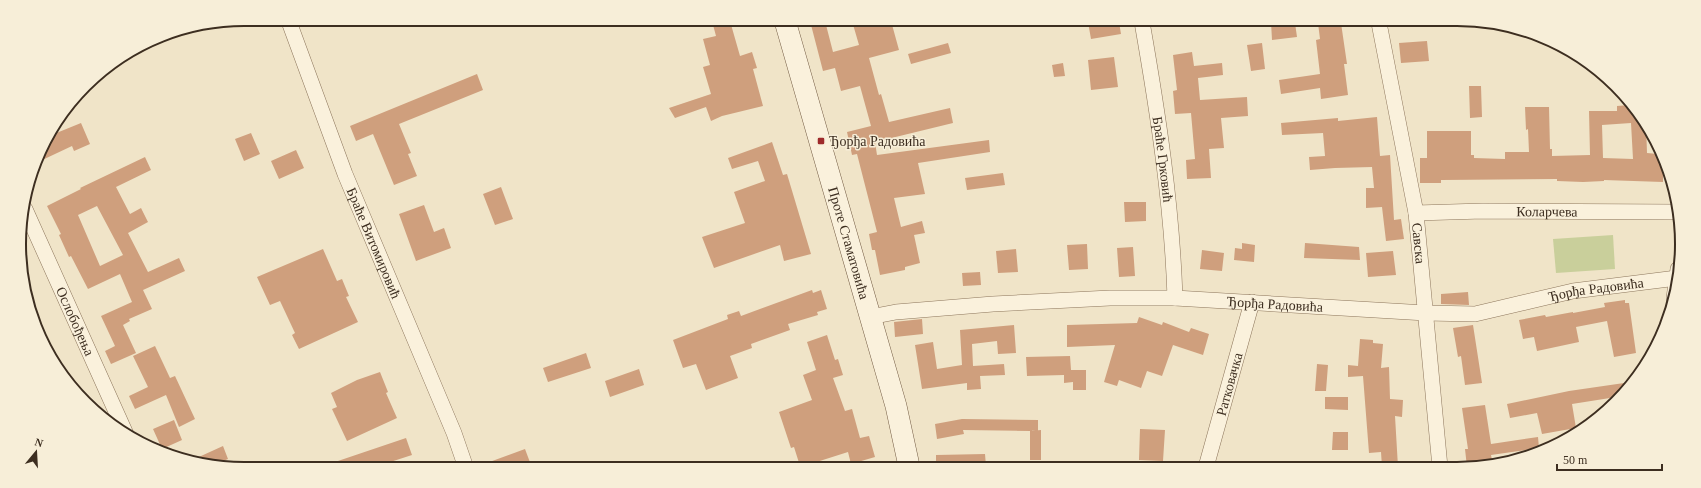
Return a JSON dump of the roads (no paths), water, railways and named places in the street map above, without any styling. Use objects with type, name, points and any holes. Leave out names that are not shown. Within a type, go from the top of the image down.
[{"type":"street","name":"Браће Витомировић","points":[[291,26],[345,174],[454,433],[464,462]]},
{"type":"street","name":"Проте Стаматовића","points":[[786,26],[896,406],[908,462]]},
{"type":"street","name":"Браће Грковић","points":[[1143,26],[1153,87],[1172,229],[1175,298]]},
{"type":"street","name":"Савска","points":[[1380,26],[1416,212],[1440,462]]},
{"type":"street","name":"Коларчева","points":[[1416,212],[1672,212]]},
{"type":"street","name":"Ослобођења","points":[[28,216],[122,424]]},
{"type":"street","name":"Ђорђа Радовића","points":[[870,317],[896,312],[993,304],[1110,298],[1175,298],[1426,313],[1475,314],[1573,291],[1673,274]]},
{"type":"street","name":"Ратковачка","points":[[1207,462],[1252,302]]},
{"type":"place","name":"Ђорђа Радовића","points":[[821,141]]}]
